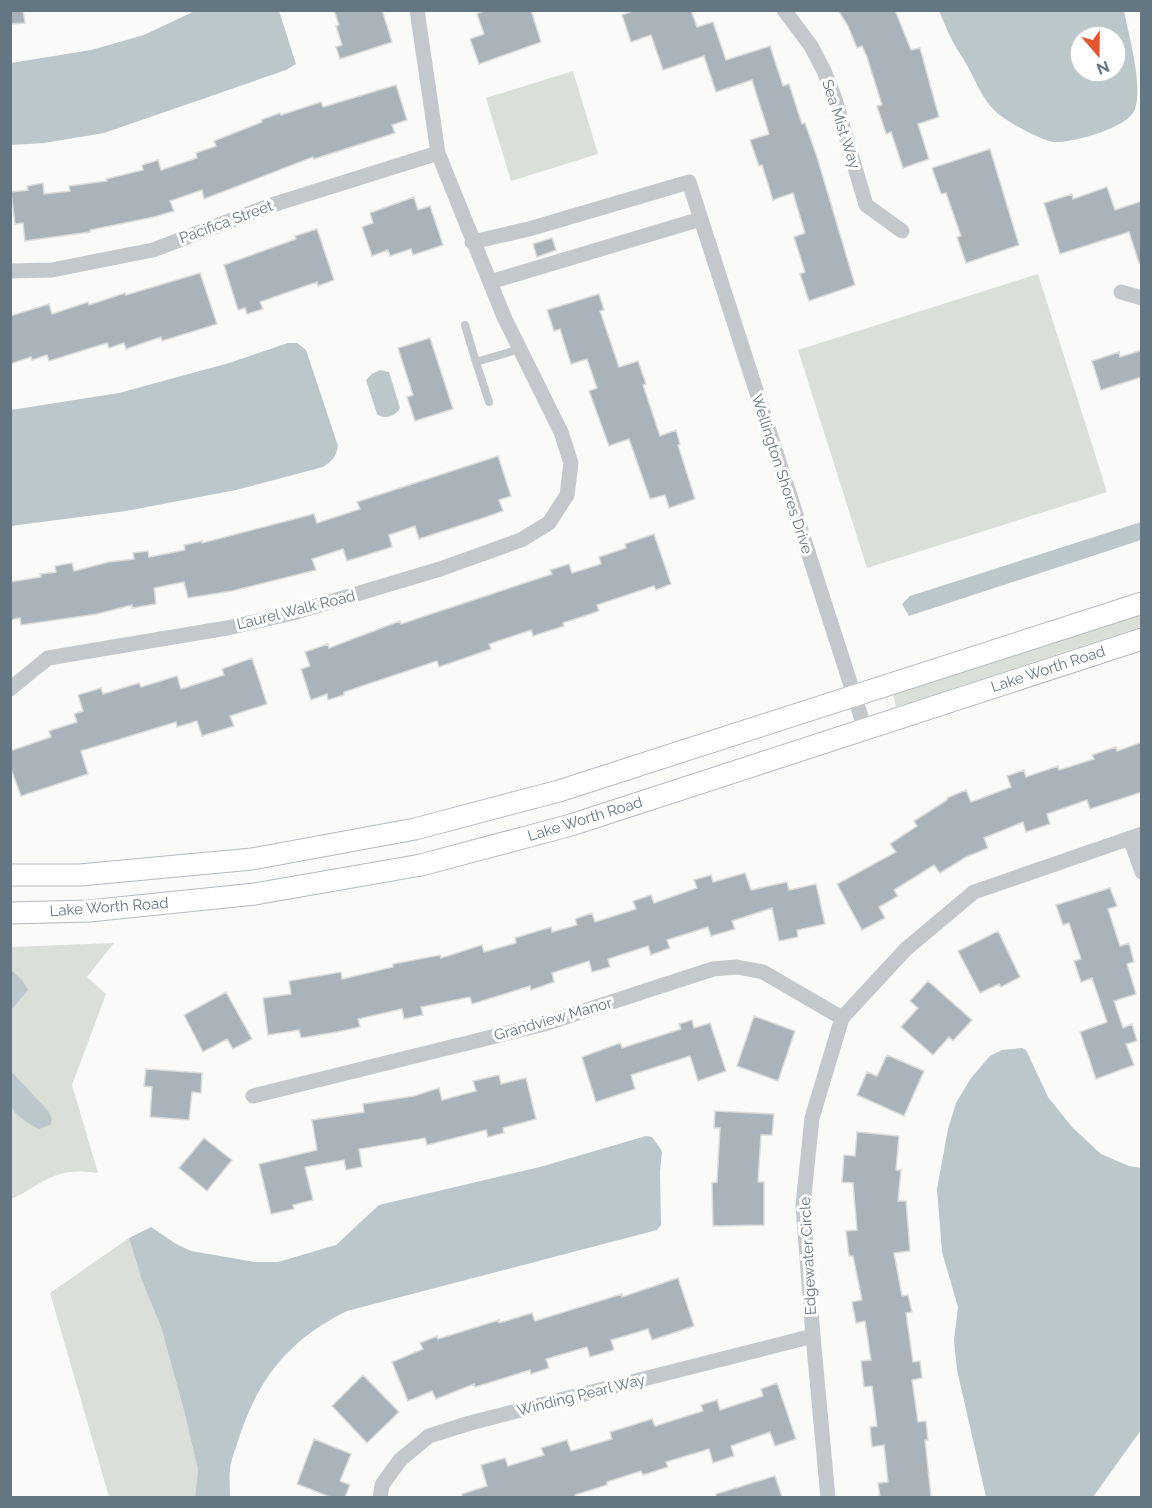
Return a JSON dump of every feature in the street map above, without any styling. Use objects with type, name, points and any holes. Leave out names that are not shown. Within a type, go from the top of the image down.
[{"type":"street","points":[[417,10],[438,153],[472,242],[520,349]]},
{"type":"street","name":"Sea Mist Way","points":[[784,10],[811,46],[824,71],[835,99],[866,205],[902,231]]},
{"type":"street","name":"Pacifica Street","points":[[10,271],[52,270],[153,250],[272,205],[438,153]]},
{"type":"street","name":"Wellington Shores Drive","points":[[472,242],[529,229],[688,182],[865,729]]},
{"type":"street","points":[[490,282],[701,219]]},
{"type":"street","points":[[1121,292],[1142,298]]},
{"type":"street","name":"Laurel Walk Road","points":[[10,689],[48,658],[227,628],[293,613],[440,569],[521,540],[549,523],[567,495],[571,463],[561,432],[520,349]]},
{"type":"street","points":[[10,875],[80,875],[252,859],[415,829],[559,791],[1142,603]]},
{"type":"street","name":"Lake Worth Road","points":[[10,914],[89,911],[255,894],[421,865],[571,825],[1142,639]]},
{"type":"street","points":[[1136,836],[1142,872]]},
{"type":"street","name":"Edgewater Circle","points":[[828,1497],[803,1205],[812,1118],[842,1018],[906,949],[974,892],[1136,836]]},
{"type":"street","name":"Grandview Manor","points":[[253,1096],[544,1024],[713,969],[737,967],[763,972],[842,1018]]},
{"type":"street","name":"Winding Pearl Way","points":[[380,1497],[382,1485],[400,1460],[429,1436],[470,1423],[813,1336]]},
{"type":"lane","points":[[465,325],[489,402]]},
{"type":"lane","points":[[476,362],[520,349]]},
{"type":"shaded area","points":[[197,10],[279,11],[296,64],[286,70],[104,133],[44,143],[11,145],[11,63],[91,50],[144,35]]},
{"type":"shaded area","points":[[939,11],[1124,11],[1127,24],[1068,24],[1068,84],[1128,84],[1128,29],[1136,74],[1135,109],[1131,116],[1122,122],[1099,133],[1062,142],[1048,141],[1005,119],[990,106],[954,44]]},
{"type":"shaded area","points":[[573,71],[598,154],[511,181],[486,98]]},
{"type":"shaded area","points":[[1038,274],[1107,492],[867,568],[798,350]]},
{"type":"shaded area","points":[[288,343],[297,343],[306,350],[338,446],[333,458],[323,467],[236,490],[126,511],[11,526],[11,410],[119,393],[229,363]]},
{"type":"shaded area","points":[[380,370],[389,372],[400,408],[396,413],[386,417],[377,414],[366,380]]},
{"type":"shaded area","points":[[1141,522],[1141,540],[909,616],[902,604],[910,596]]},
{"type":"shaded area","points":[[1141,614],[1141,627],[896,707],[893,694]]},
{"type":"shaded area","points":[[114,943],[87,977],[106,994],[72,1085],[98,1173],[60,1174],[48,1178],[11,1199],[11,947]]},
{"type":"shaded area","points":[[11,970],[22,980],[28,990],[11,1010]]},
{"type":"shaded area","points":[[1022,1048],[1026,1050],[1048,1097],[1072,1127],[1101,1154],[1129,1166],[1141,1168],[1141,1430],[1093,1497],[986,1497],[957,1370],[954,1340],[958,1307],[942,1252],[937,1189],[948,1129],[956,1103],[971,1078],[990,1056],[1002,1050]]},
{"type":"shaded area","points":[[10,1070],[49,1112],[52,1120],[50,1125],[39,1129],[15,1112],[10,1100]]},
{"type":"shaded area","points":[[646,1136],[652,1137],[662,1151],[661,1225],[657,1230],[347,1311],[327,1322],[293,1347],[279,1362],[256,1397],[231,1461],[230,1497],[195,1497],[198,1470],[184,1411],[161,1327],[142,1281],[129,1238],[151,1227],[191,1251],[255,1262],[278,1262],[336,1245],[379,1205],[540,1167]]},
{"type":"shaded area","points":[[129,1238],[142,1281],[161,1327],[184,1411],[198,1470],[195,1497],[109,1497],[50,1293]]},
{"type":"building","points":[[10,10],[23,10],[25,23],[10,24]]},
{"type":"building","points":[[334,10],[382,10],[392,42],[340,59],[336,47],[342,45]]},
{"type":"building","points":[[486,10],[531,10],[541,42],[479,64],[470,39],[484,34],[477,14]]},
{"type":"building","points":[[635,10],[691,10],[697,27],[713,22],[726,60],[770,46],[783,86],[789,84],[802,124],[805,123],[855,285],[809,301],[800,274],[805,272],[794,237],[805,233],[793,193],[773,200],[762,165],[759,166],[750,140],[769,134],[752,80],[716,92],[704,56],[663,70],[651,35],[631,42],[622,15]]},
{"type":"building","points":[[838,10],[895,10],[911,50],[920,48],[939,117],[918,124],[929,159],[903,168],[891,132],[886,134],[877,106],[882,105],[867,57],[862,46],[857,48]]},
{"type":"building","points":[[396,85],[407,120],[392,125],[395,133],[314,159],[313,157],[204,199],[202,190],[170,201],[174,211],[154,217],[90,230],[90,232],[25,241],[23,223],[15,224],[11,192],[28,190],[27,186],[43,183],[44,194],[70,191],[69,186],[107,181],[106,179],[143,170],[142,165],[158,160],[161,170],[197,158],[196,153],[216,146],[214,141],[280,113],[281,115],[321,102],[323,107]]},
{"type":"building","points":[[990,149],[1019,245],[966,263],[957,237],[961,236],[946,193],[941,194],[932,168]]},
{"type":"building","points":[[1107,187],[1115,210],[1142,201],[1142,262],[1139,263],[1129,232],[1060,254],[1044,203],[1072,194],[1073,199]]},
{"type":"building","points":[[414,197],[418,210],[430,206],[443,245],[413,255],[411,249],[390,256],[388,250],[372,256],[362,227],[373,223],[370,213]]},
{"type":"building","points":[[317,229],[334,280],[318,286],[317,282],[260,302],[263,309],[247,314],[245,308],[238,310],[224,265]]},
{"type":"building","points":[[552,238],[556,250],[537,257],[533,244]]},
{"type":"building","points":[[200,273],[217,324],[162,341],[161,337],[126,349],[124,343],[109,348],[107,343],[49,361],[47,355],[32,360],[31,357],[10,364],[10,316],[49,304],[52,314],[88,302],[89,305]]},
{"type":"building","points":[[599,294],[604,310],[600,311],[619,367],[638,361],[646,384],[643,385],[660,436],[676,430],[680,444],[678,445],[695,499],[669,508],[665,495],[650,499],[629,439],[609,446],[589,391],[597,388],[587,359],[571,364],[560,329],[554,331],[547,310]]},
{"type":"building","points":[[430,338],[453,409],[415,421],[407,397],[413,395],[398,348]]},
{"type":"building","points":[[1142,350],[1142,377],[1101,390],[1092,361],[1119,352],[1120,357]]},
{"type":"building","points":[[498,456],[511,496],[499,500],[503,511],[483,518],[419,539],[415,526],[389,535],[392,547],[347,561],[343,549],[312,559],[316,570],[232,591],[188,598],[184,582],[154,588],[156,604],[132,608],[132,605],[97,614],[21,625],[20,618],[10,620],[10,582],[56,572],[55,566],[72,563],[74,571],[109,562],[134,559],[133,553],[148,551],[149,557],[185,550],[184,545],[202,541],[202,543],[314,514],[317,523],[360,509],[357,502]]},
{"type":"building","points":[[654,534],[671,584],[656,590],[654,586],[597,605],[599,611],[563,623],[564,626],[533,636],[531,630],[489,644],[491,649],[439,667],[437,661],[344,692],[344,695],[328,700],[327,694],[311,700],[301,669],[310,666],[305,652],[328,644],[329,648],[400,621],[401,624],[552,574],[550,570],[569,564],[572,573],[601,564],[599,557],[626,548],[625,544]]},
{"type":"building","points":[[252,658],[267,704],[230,716],[234,726],[202,736],[197,721],[177,727],[176,722],[81,751],[88,774],[21,796],[10,766],[10,751],[51,737],[49,731],[77,722],[74,714],[83,711],[78,695],[101,688],[103,694],[139,683],[141,687],[177,676],[181,689],[224,675],[222,669]]},
{"type":"building","points":[[1142,742],[1142,792],[1090,809],[1087,800],[1047,814],[1050,824],[1026,832],[1023,822],[984,838],[988,848],[966,857],[940,873],[934,865],[894,890],[898,896],[879,907],[885,918],[862,930],[837,884],[896,852],[890,844],[917,826],[914,821],[947,798],[966,790],[971,802],[1011,787],[1007,776],[1024,770],[1026,777],[1058,766],[1059,770],[1094,759],[1092,755],[1116,747],[1117,751]]},
{"type":"building","points":[[745,873],[751,890],[787,882],[789,890],[816,884],[825,924],[797,930],[798,937],[779,941],[772,908],[732,921],[735,929],[711,936],[708,927],[667,940],[670,948],[651,955],[648,946],[608,959],[610,967],[592,972],[589,961],[552,973],[554,982],[531,990],[530,986],[472,1004],[470,997],[421,1007],[423,1015],[404,1019],[402,1009],[358,1019],[360,1027],[337,1032],[301,1038],[299,1030],[268,1035],[263,998],[291,994],[289,981],[341,972],[342,979],[393,967],[393,964],[440,955],[441,958],[482,945],[484,952],[516,943],[515,938],[551,927],[552,932],[577,925],[575,919],[592,913],[595,922],[636,909],[633,901],[651,895],[654,903],[697,888],[694,880],[711,875],[713,882]]},
{"type":"building","points":[[1110,888],[1117,906],[1108,909],[1120,946],[1129,943],[1134,962],[1127,964],[1136,994],[1114,1001],[1123,1028],[1132,1024],[1137,1041],[1126,1044],[1134,1065],[1096,1079],[1080,1032],[1107,1022],[1092,978],[1081,982],[1074,961],[1081,959],[1069,923],[1063,925],[1056,905]]},
{"type":"building","points":[[998,931],[1020,977],[1001,987],[999,984],[980,993],[958,951]]},
{"type":"building","points":[[928,981],[972,1020],[953,1041],[949,1037],[933,1055],[901,1027],[918,1008],[910,1001]]},
{"type":"building","points":[[226,992],[252,1039],[233,1049],[227,1039],[203,1052],[184,1015]]},
{"type":"building","points":[[754,1016],[795,1031],[778,1081],[737,1066]]},
{"type":"building","points":[[692,1020],[694,1028],[710,1023],[726,1071],[698,1081],[690,1056],[631,1075],[635,1089],[596,1102],[582,1057],[620,1043],[622,1048],[681,1029],[679,1024]]},
{"type":"building","points":[[887,1055],[924,1071],[904,1116],[857,1095],[867,1072],[877,1076]]},
{"type":"building","points":[[146,1069],[202,1073],[201,1093],[192,1092],[189,1120],[150,1117],[152,1087],[144,1086]]},
{"type":"building","points":[[499,1075],[501,1084],[526,1078],[536,1119],[503,1128],[504,1133],[488,1137],[486,1130],[427,1145],[425,1138],[359,1149],[362,1167],[346,1170],[344,1160],[305,1167],[313,1200],[293,1205],[294,1209],[271,1214],[259,1164],[317,1150],[312,1120],[364,1112],[363,1104],[414,1096],[439,1088],[442,1100],[476,1091],[473,1081]]},
{"type":"building","points":[[715,1111],[774,1114],[772,1135],[761,1135],[758,1182],[764,1182],[764,1225],[713,1226],[712,1183],[717,1182],[720,1128],[714,1128]]},
{"type":"building","points":[[857,1132],[899,1136],[896,1170],[901,1170],[898,1201],[906,1201],[910,1251],[894,1253],[902,1296],[908,1295],[912,1312],[906,1313],[913,1362],[920,1361],[922,1378],[912,1380],[918,1422],[926,1421],[928,1440],[925,1440],[931,1497],[880,1497],[878,1483],[888,1482],[884,1445],[872,1447],[870,1427],[877,1426],[872,1386],[864,1387],[861,1361],[871,1360],[865,1321],[856,1323],[852,1302],[862,1300],[853,1256],[849,1256],[846,1231],[857,1230],[853,1183],[842,1182],[844,1155],[855,1156]]},
{"type":"building","points":[[204,1138],[232,1160],[207,1191],[179,1168]]},
{"type":"building","points":[[678,1278],[694,1326],[652,1340],[648,1329],[611,1340],[614,1350],[590,1357],[587,1347],[546,1359],[549,1368],[531,1374],[530,1370],[475,1387],[474,1384],[436,1399],[432,1391],[408,1401],[392,1362],[423,1349],[420,1343],[437,1336],[438,1339],[499,1320],[499,1323],[532,1313],[535,1321],[622,1294],[622,1297]]},
{"type":"building","points":[[363,1375],[399,1412],[367,1443],[332,1406]]},
{"type":"building","points":[[777,1383],[796,1439],[775,1446],[770,1432],[731,1446],[734,1456],[713,1463],[709,1449],[666,1462],[668,1467],[643,1475],[641,1471],[607,1482],[607,1485],[575,1495],[576,1497],[462,1497],[462,1494],[487,1486],[481,1465],[505,1458],[508,1466],[544,1455],[541,1448],[567,1440],[571,1451],[612,1439],[610,1432],[652,1419],[655,1426],[703,1411],[701,1405],[717,1400],[720,1410],[763,1396],[761,1389]]},
{"type":"building","points":[[314,1439],[351,1454],[340,1481],[350,1485],[345,1497],[330,1497],[297,1484]]},
{"type":"building","points":[[775,1476],[782,1497],[716,1497],[716,1494]]}]
